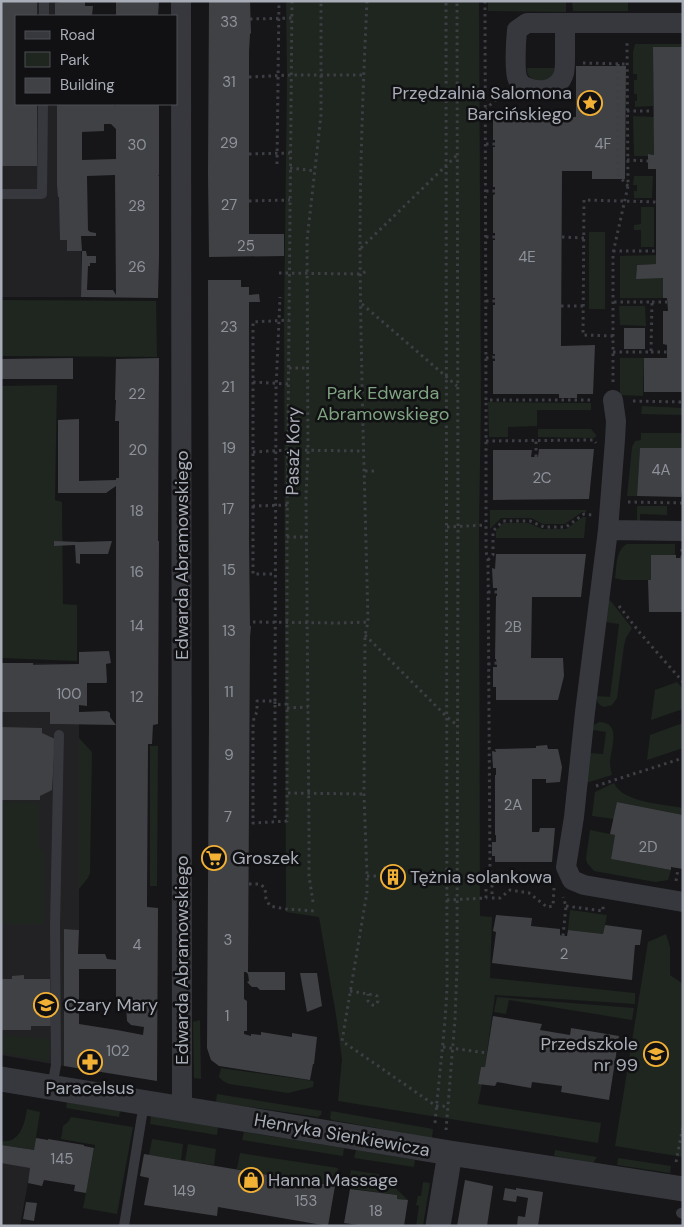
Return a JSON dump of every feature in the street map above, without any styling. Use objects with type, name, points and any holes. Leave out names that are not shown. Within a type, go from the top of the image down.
[{"type":"street","name":"Edwarda Abramowskiego","points":[[181,1],[182,1108]]},
{"type":"street","points":[[566,23],[565,71],[562,80],[545,91],[533,90],[524,86],[519,82],[516,73],[516,37],[517,30],[527,23],[566,23],[627,23],[683,23]]},
{"type":"street","points":[[623,400],[616,422],[608,530],[584,718],[574,817],[566,867],[572,880],[584,885],[683,902]]},
{"type":"street","points":[[608,530],[683,531]]},
{"type":"street","name":"Henryka Sienkiewicza","points":[[1,1079],[450,1153],[683,1189]]},
{"type":"street","points":[[438,1226],[450,1153]]},
{"type":"lane","points":[[44,1],[44,15]]},
{"type":"lane","points":[[1,194],[42,194],[43,105]]},
{"type":"lane","points":[[52,1088],[56,1065],[55,926],[59,735]]},
{"type":"lane","points":[[124,1226],[144,1102]]},
{"type":"path","points":[[277,164],[279,1]]},
{"type":"path","points":[[292,1],[287,537],[288,622],[287,706],[287,821],[253,823],[253,726],[254,717],[257,712],[257,701],[287,706],[308,707]]},
{"type":"path","name":"Pasaż Kory","points":[[313,902],[309,876],[306,538],[308,450],[307,240],[322,115],[321,1]]},
{"type":"path","points":[[367,1],[363,75],[360,248],[368,622],[365,635],[364,794],[367,892],[342,1041],[436,1106],[443,1106],[448,1110]]},
{"type":"path","points":[[435,1123],[446,1020],[447,986],[446,1]]},
{"type":"path","points":[[450,1153],[446,1125],[457,976],[457,1]]},
{"type":"path","points":[[446,900],[486,898],[486,878],[490,871],[488,560],[486,552],[485,1]]},
{"type":"path","points":[[250,19],[292,18]]},
{"type":"path","points":[[627,23],[628,186],[613,251],[613,352],[623,400],[631,408]]},
{"type":"path","points":[[618,64],[618,175],[628,186]]},
{"type":"path","points":[[250,77],[363,75]]},
{"type":"path","points":[[486,112],[489,105],[496,100],[524,86]]},
{"type":"path","points":[[627,111],[654,111]]},
{"type":"path","points":[[486,144],[495,144]]},
{"type":"path","points":[[249,154],[290,153]]},
{"type":"path","points":[[360,248],[457,154]]},
{"type":"path","points":[[627,160],[648,161]]},
{"type":"path","points":[[290,168],[315,171]]},
{"type":"path","points":[[486,191],[495,191]]},
{"type":"path","points":[[249,201],[290,200]]},
{"type":"path","points":[[614,336],[583,335],[584,200],[656,202]]},
{"type":"path","points":[[486,237],[495,237]]},
{"type":"path","points":[[562,237],[584,238]]},
{"type":"path","points":[[613,251],[656,251]]},
{"type":"path","points":[[279,273],[360,274],[366,271]]},
{"type":"path","points":[[275,822],[275,506],[280,297]]},
{"type":"path","points":[[486,301],[495,301]]},
{"type":"path","points":[[614,302],[667,302]]},
{"type":"path","points":[[651,352],[652,302]]},
{"type":"path","points":[[362,303],[457,386]]},
{"type":"path","points":[[561,306],[583,306]]},
{"type":"path","points":[[275,574],[253,574],[253,322],[289,320]]},
{"type":"path","points":[[613,352],[667,352]]},
{"type":"path","points":[[486,358],[495,358]]},
{"type":"path","points":[[289,368],[307,368]]},
{"type":"path","points":[[253,382],[288,384]]},
{"type":"path","points":[[486,400],[552,400]]},
{"type":"path","points":[[486,441],[594,440],[598,446]]},
{"type":"path","points":[[536,441],[536,457]]},
{"type":"path","points":[[253,452],[276,450],[364,451]]},
{"type":"path","points":[[364,471],[377,470]]},
{"type":"path","points":[[622,502],[683,502]]},
{"type":"path","points":[[253,506],[288,505]]},
{"type":"path","points":[[488,560],[493,555],[493,531],[503,521],[530,521],[544,527],[566,527],[586,514]]},
{"type":"path","points":[[447,526],[486,525]]},
{"type":"path","points":[[287,537],[306,538]]},
{"type":"path","points":[[488,592],[497,592]]},
{"type":"path","points":[[618,605],[683,682]]},
{"type":"path","points":[[253,622],[368,622]]},
{"type":"path","points":[[365,635],[447,717],[458,725]]},
{"type":"path","points":[[488,664],[497,663]]},
{"type":"path","points":[[590,788],[683,758]]},
{"type":"path","points":[[489,772],[496,772]]},
{"type":"path","points":[[287,793],[364,794]]},
{"type":"path","points":[[490,838],[496,838]]},
{"type":"path","points":[[385,867],[400,867],[400,886],[384,886],[385,876],[385,867]]},
{"type":"path","points":[[670,883],[675,884],[678,868]]},
{"type":"path","points":[[367,876],[385,876]]},
{"type":"path","points":[[487,876],[492,876],[492,898],[500,898],[510,890],[529,893],[547,907],[553,906],[554,887]]},
{"type":"path","points":[[249,884],[260,884],[265,888],[266,899],[270,906],[314,911]]},
{"type":"path","points":[[562,936],[566,906]]},
{"type":"path","points":[[350,991],[368,994]]},
{"type":"path","points":[[443,1048],[487,1053]]},
{"type":"path","points":[[676,1162],[683,1126]]},
{"type":"shaded area","points":[[1,1],[80,1],[80,15],[15,15],[15,105],[81,105],[81,297],[1,297]]},
{"type":"shaded area","points":[[1,663],[79,664],[79,930],[64,929],[64,1066],[1,1055]]},
{"type":"shaded area","points":[[1,1145],[34,1150],[20,1226],[1,1226]]},
{"type":"green space","name":"Park Edwarda Abramowskiego","points":[[286,1],[479,1],[481,404],[479,525],[480,916],[492,917],[490,978],[635,993],[635,1004],[495,995],[485,1067],[481,1067],[478,1083],[482,1084],[478,1104],[601,1123],[598,1143],[338,1101],[342,1059],[319,917],[286,912],[284,320]]},
{"type":"green space","points":[[488,1],[566,1],[566,12],[488,11]]},
{"type":"green space","points":[[572,1],[628,1],[628,11],[573,11]]},
{"type":"green space","points":[[635,44],[683,44],[683,47],[653,47],[653,106],[635,107],[637,94],[634,94],[634,80],[637,80],[637,74],[633,74],[633,52]]},
{"type":"green space","points":[[527,68],[556,68],[552,77],[541,82],[529,76]]},
{"type":"green space","points":[[633,116],[654,117],[654,155],[634,156]]},
{"type":"green space","points":[[634,176],[653,176],[652,198],[634,198],[634,191],[637,191],[637,185],[633,185]]},
{"type":"green space","points":[[641,207],[654,207],[654,247],[641,247],[641,230],[634,230],[634,225],[641,224]]},
{"type":"green space","points":[[589,232],[605,232],[605,309],[589,309]]},
{"type":"green space","points":[[656,255],[656,264],[637,265],[636,278],[663,278],[663,298],[620,298],[620,256]]},
{"type":"green space","points":[[1,300],[156,301],[157,357],[1,356]]},
{"type":"green space","points":[[619,306],[645,306],[646,326],[620,325]]},
{"type":"green space","points":[[620,358],[644,358],[643,396],[620,395]]},
{"type":"green space","points":[[57,385],[55,500],[62,502],[63,604],[77,605],[77,661],[1,658],[1,386]]},
{"type":"green space","points":[[488,402],[591,403],[591,410],[537,410],[537,426],[508,427],[508,437],[489,437]]},
{"type":"green space","points":[[642,406],[683,408],[683,415],[641,414]]},
{"type":"green space","points":[[538,429],[591,429],[597,436],[594,438],[538,437]]},
{"type":"green space","points":[[641,433],[683,433],[683,448],[640,448],[637,496],[627,496],[632,447],[635,441],[641,440]]},
{"type":"green space","points":[[638,506],[667,506],[667,515],[640,514],[640,523],[637,523]]},
{"type":"green space","points":[[490,510],[586,510],[586,512],[582,512],[565,524],[543,524],[531,518],[501,518],[490,529]]},
{"type":"green space","points":[[583,517],[586,517],[584,538],[496,538],[496,531],[503,523],[529,523],[542,529],[566,529]]},
{"type":"green space","points":[[627,544],[675,544],[675,555],[651,555],[651,580],[622,580],[615,578],[618,554]]},
{"type":"green space","points":[[610,600],[632,628],[624,646],[617,698],[612,705],[605,707],[598,703],[597,696],[610,697],[619,624],[605,622],[607,604]]},
{"type":"green space","points":[[677,682],[683,689],[683,709],[651,720],[655,690]]},
{"type":"green space","points":[[599,722],[611,726],[613,731],[614,737],[610,762],[612,775],[586,783],[589,753],[603,754],[606,732],[593,730],[594,725]]},
{"type":"green space","points":[[683,723],[683,748],[647,760],[650,735]]},
{"type":"green space","points":[[79,738],[92,752],[90,873],[79,889]]},
{"type":"green space","points":[[150,746],[158,746],[157,886],[150,886]]},
{"type":"green space","points":[[614,783],[619,790],[635,799],[683,808],[683,815],[617,802],[614,819],[592,816],[595,792]]},
{"type":"green space","points":[[1,802],[39,803],[39,848],[44,853],[44,924],[1,924]]},
{"type":"green space","points":[[590,830],[615,835],[611,859],[671,870],[668,880],[655,882],[594,871],[587,863],[586,858]]},
{"type":"green space","points":[[570,910],[607,915],[603,934],[568,930]]},
{"type":"green space","name":"Przedszkole nr 99","points":[[666,934],[670,947],[670,975],[683,984],[683,1157],[615,1146],[648,942]]},
{"type":"green space","points":[[497,997],[634,1008],[632,1020],[509,1000],[506,1014],[494,1012]]},
{"type":"green space","points":[[200,1020],[201,1079],[194,1078],[193,1022]]},
{"type":"green space","points":[[1,1035],[50,1039],[49,1061],[1,1053]]},
{"type":"green space","points":[[221,1068],[314,1081],[313,1087],[288,1093],[229,1084],[219,1077]]},
{"type":"green space","points":[[217,1094],[322,1111],[318,1117],[216,1102]]},
{"type":"green space","points":[[67,1102],[120,1111],[119,1117],[66,1108]]},
{"type":"green space","points":[[27,1109],[40,1112],[34,1150],[1,1145],[1,1141],[7,1141],[17,1136],[23,1126]]},
{"type":"green space","points":[[331,1111],[433,1129],[432,1138],[332,1120],[330,1118]]},
{"type":"green space","points":[[151,1116],[218,1127],[217,1135],[150,1124]]},
{"type":"green space","points":[[71,1117],[133,1127],[117,1214],[83,1208],[95,1145],[61,1139],[63,1126]]},
{"type":"green space","points":[[244,1132],[344,1148],[343,1156],[242,1140]]},
{"type":"green space","points":[[152,1139],[183,1144],[181,1160],[149,1155]]},
{"type":"green space","points":[[188,1144],[216,1149],[214,1165],[185,1161]]},
{"type":"green space","points":[[356,1150],[415,1160],[414,1167],[354,1158]]},
{"type":"green space","points":[[555,1150],[597,1157],[593,1163],[554,1156]]},
{"type":"green space","points":[[240,1153],[338,1168],[335,1186],[237,1169]]},
{"type":"green space","points":[[618,1158],[671,1166],[670,1173],[617,1165]]},
{"type":"green space","points":[[351,1170],[378,1174],[385,1178],[408,1200],[397,1199],[397,1195],[348,1188]]},
{"type":"green space","points":[[423,1182],[430,1183],[423,1226],[416,1226],[419,1206],[416,1205],[418,1196],[421,1196]]},
{"type":"building","points":[[1,1],[37,1],[37,15],[15,15],[15,105],[37,105],[37,166],[1,166]]},
{"type":"building","points":[[85,1],[85,6],[93,6],[92,15],[55,15],[55,3]]},
{"type":"building","points":[[116,1],[159,1],[158,15],[116,15]]},
{"type":"building","points":[[209,1],[250,1],[249,234],[284,234],[284,256],[209,257]]},
{"type":"building","points":[[653,47],[683,47],[683,392],[644,392],[644,358],[667,358],[667,345],[663,344],[663,311],[668,311],[667,298],[663,298],[663,278],[636,279],[637,265],[656,264],[656,169],[648,169],[648,154],[654,155]]},
{"type":"building","points":[[576,66],[626,66],[625,179],[592,179],[592,171],[562,171],[561,346],[595,345],[593,394],[577,394],[577,398],[559,398],[559,394],[493,394],[493,361],[495,361],[495,354],[493,354],[493,305],[495,305],[495,298],[493,298],[493,240],[495,240],[495,233],[493,233],[493,195],[495,194],[495,187],[493,187],[493,147],[495,147],[495,140],[493,140],[493,117],[553,117],[552,119],[559,119],[559,117],[576,117]]},
{"type":"building","points":[[57,105],[159,105],[158,298],[81,297],[82,251],[67,251],[67,240],[60,240]],"holes":[[[104,124],[111,124],[116,129],[116,159],[82,160],[82,132],[104,131]],[[115,175],[116,295],[113,290],[87,290],[88,266],[90,266],[90,263],[96,263],[96,256],[87,256],[86,251],[82,251],[81,236],[96,236],[96,233],[88,230],[87,176]]]},
{"type":"building","points":[[208,280],[241,280],[241,287],[249,287],[249,295],[259,294],[260,302],[249,302],[251,626],[248,972],[285,972],[285,990],[260,990],[257,987],[252,987],[247,982],[249,981],[248,974],[244,972],[244,999],[247,1001],[247,1031],[244,1031],[244,1034],[251,1036],[251,1034],[261,1035],[261,1032],[292,1037],[292,1033],[317,1037],[310,1080],[219,1066],[211,1060],[207,1048],[209,722]]},
{"type":"building","points":[[624,328],[645,328],[645,349],[624,349]]},
{"type":"building","points":[[73,358],[73,379],[1,379],[1,359]]},
{"type":"building","points":[[159,358],[158,724],[153,725],[152,744],[148,744],[147,900],[147,907],[158,908],[157,1081],[64,1066],[64,929],[79,930],[78,954],[105,954],[107,959],[116,960],[116,486],[106,493],[58,493],[58,420],[79,419],[79,481],[116,480],[116,478],[119,478],[119,421],[115,421],[116,359]],"holes":[[[79,969],[116,969],[116,1003],[126,1004],[127,1021],[131,1025],[144,1027],[143,1035],[79,1024]]]},
{"type":"building","points":[[640,448],[683,448],[683,492],[681,497],[637,496]]},
{"type":"building","points":[[539,449],[594,449],[589,499],[493,500],[493,450],[532,450],[531,457],[538,457]]},
{"type":"building","points":[[54,541],[112,541],[108,554],[80,554],[80,564],[76,563],[75,545],[54,546]]},
{"type":"building","points":[[496,554],[586,554],[581,597],[532,597],[531,658],[563,658],[564,676],[558,700],[496,700],[496,687],[493,687],[493,667],[497,667],[495,659],[497,588],[493,588],[492,568],[495,569]]},
{"type":"building","points":[[651,555],[676,555],[676,558],[683,558],[683,612],[649,612],[648,580],[651,580]]},
{"type":"building","points":[[109,651],[111,663],[106,664],[107,682],[87,683],[87,706],[79,705],[79,712],[107,711],[110,713],[110,717],[116,725],[50,724],[50,712],[1,712],[1,663],[33,663],[33,665],[79,664],[79,652]]},
{"type":"building","points":[[1,727],[42,728],[42,733],[55,739],[52,790],[40,796],[40,800],[1,800]]},
{"type":"building","points":[[547,745],[548,749],[558,749],[562,767],[560,782],[546,783],[546,779],[532,779],[532,832],[539,832],[540,828],[555,828],[552,862],[495,862],[495,856],[492,856],[492,842],[496,842],[496,768],[493,768],[492,751],[496,752],[495,749],[536,748],[536,746]]},
{"type":"building","points":[[617,802],[683,815],[683,869],[671,867],[671,870],[611,859],[615,835],[610,834]]},
{"type":"building","name":"Tężnia solankowa","points":[[390,872],[396,872],[395,882],[389,882]]},
{"type":"building","points":[[496,915],[532,918],[531,926],[560,929],[560,935],[563,936],[567,936],[568,930],[603,934],[605,925],[642,930],[640,945],[635,945],[632,980],[492,963],[496,932],[493,931]]},
{"type":"building","points":[[300,973],[317,973],[322,1006],[307,1012]]},
{"type":"building","points":[[24,975],[24,979],[50,979],[51,1026],[31,1026],[31,1030],[1,1030],[1,979],[12,979],[12,976]]},
{"type":"building","points":[[493,1016],[542,1024],[540,1030],[570,1035],[571,1028],[619,1036],[609,1100],[561,1092],[562,1086],[532,1082],[531,1088],[497,1082],[495,1086],[478,1084],[481,1067],[485,1067]]},
{"type":"building","points":[[36,1138],[94,1148],[86,1193],[74,1191],[75,1185],[44,1180],[42,1186],[28,1183],[30,1168],[1,1163],[1,1145],[34,1150]]},
{"type":"building","points":[[144,1154],[335,1186],[328,1226],[218,1207],[217,1216],[144,1205],[149,1178],[140,1176]]},
{"type":"building","points":[[465,1180],[493,1186],[487,1226],[457,1226]]},
{"type":"building","points":[[505,1188],[543,1192],[538,1226],[517,1226],[518,1216],[525,1217],[528,1198],[517,1196],[516,1202],[503,1200]]},
{"type":"building","points":[[350,1189],[397,1195],[397,1199],[408,1200],[404,1226],[365,1226],[344,1223]]},
{"type":"building","points":[[26,1202],[37,1203],[34,1221],[23,1219]]},
{"type":"place","name":"Przędzalnia Salomona Barcińskiego","points":[[590,103]]},
{"type":"place","name":"Groszek","points":[[214,858]]},
{"type":"place","name":"Tężnia solankowa","points":[[393,877]]},
{"type":"place","name":"Czary Mary","points":[[46,1005]]},
{"type":"place","name":"Przedszkole nr 99","points":[[656,1054]]},
{"type":"place","name":"Paracelsus","points":[[90,1062]]},
{"type":"place","name":"Hanna Massage","points":[[251,1180]]}]
